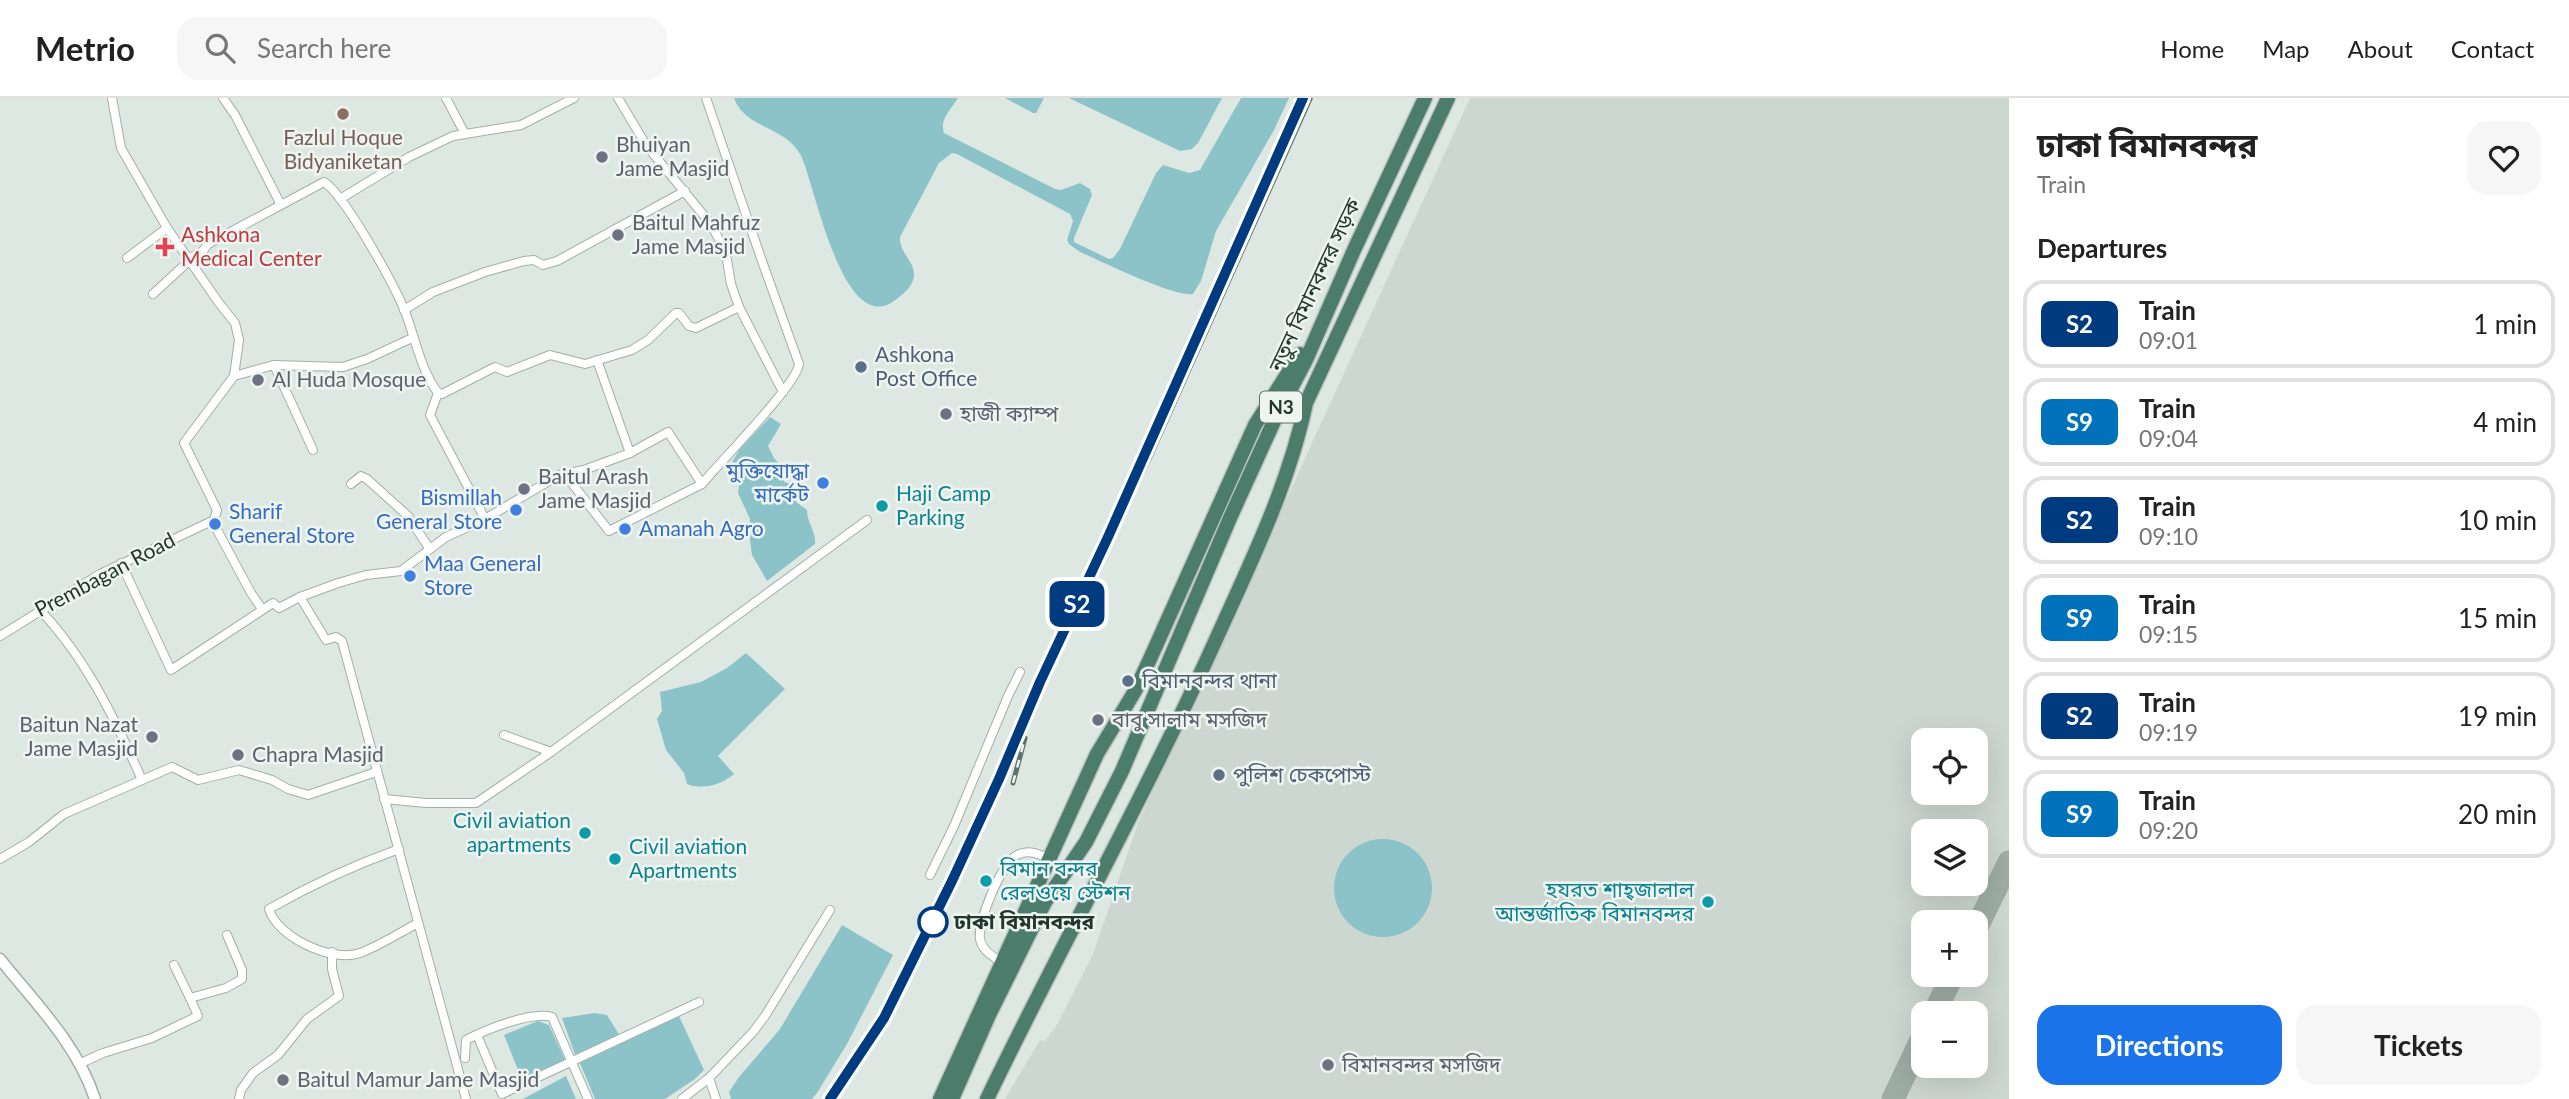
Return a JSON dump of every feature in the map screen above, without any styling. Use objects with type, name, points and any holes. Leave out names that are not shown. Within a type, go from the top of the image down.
[{"type":"highway","name":"নতুন বিমানবন্দর সড়ক","points":[[952,1099],[989,1015],[1045,902],[1086,842],[1107,800],[1275,419],[1306,360],[1425,98]]},
{"type":"highway","name":"নতুন বিমানবন্দর সড়ক","points":[[987,1099],[1194,688],[1270,518],[1299,434],[1306,403],[1448,98]]},
{"type":"highway","name":"নতুন বিমানবন্দর সড়ক","points":[[940,1099],[1097,754],[1135,691],[1163,627],[1186,585],[1255,425],[1304,348]]},
{"type":"street","points":[[112,98],[121,148],[167,228],[235,323],[239,340],[234,376],[184,443],[216,510],[214,520],[262,610]]},
{"type":"street","points":[[223,98],[235,115],[281,205]]},
{"type":"street","points":[[446,98],[465,134]]},
{"type":"street","points":[[340,199],[409,158],[453,136],[521,125],[574,98]]},
{"type":"street","points":[[618,98],[646,145],[710,223],[727,260],[739,307],[783,392]]},
{"type":"street","points":[[564,473],[609,531],[702,484],[799,370],[798,357],[706,98]]},
{"type":"street","points":[[153,294],[208,244],[324,182],[340,199],[385,271],[404,310],[412,338],[438,393],[430,415],[485,519]]},
{"type":"street","points":[[404,310],[433,292],[485,272],[524,261],[534,260],[543,265],[557,261],[685,191]]},
{"type":"street","points":[[127,258],[167,228]]},
{"type":"street","points":[[438,393],[442,394],[495,366],[507,372],[550,355],[581,364],[632,350],[648,341],[676,313],[696,328],[739,307]]},
{"type":"street","points":[[234,376],[275,365],[343,367],[412,338]]},
{"type":"street","points":[[597,360],[630,453]]},
{"type":"street","points":[[275,365],[313,450]]},
{"type":"street","points":[[121,562],[171,670],[272,603],[279,608],[300,597],[366,575],[401,571],[446,537],[485,519],[564,473],[584,470],[630,453],[668,432],[702,484]]},
{"type":"street","points":[[351,484],[361,476],[367,479],[408,516],[429,548]]},
{"type":"street","name":"Prembagan Road","points":[[0,636],[121,562],[214,520]]},
{"type":"street","points":[[384,799],[426,803],[476,803],[551,752],[867,520]]},
{"type":"street","points":[[300,597],[326,640],[336,637],[342,641],[466,1099]]},
{"type":"street","points":[[39,610],[64,635],[81,662],[107,705],[142,780]]},
{"type":"street","points":[[930,874],[954,826],[1007,696],[1020,672]]},
{"type":"street","points":[[504,735],[551,752]]},
{"type":"street","points":[[0,859],[29,842],[64,814],[172,767],[198,779],[239,770],[272,779],[288,789],[308,795],[376,772]]},
{"type":"street","points":[[399,849],[292,895],[270,909],[271,915],[292,938],[302,944],[332,952],[358,954],[418,923]]},
{"type":"street","points":[[1002,963],[984,949],[980,938],[981,923],[1003,868],[1016,855],[1030,852],[1049,858]]},
{"type":"street","points":[[682,1099],[709,1078],[759,1024],[830,910]]},
{"type":"street","points":[[190,998],[226,988],[242,979],[242,971],[228,935]]},
{"type":"street","points":[[239,1099],[241,1090],[253,1073],[278,1055],[307,1019],[339,996],[331,960],[332,952]]},
{"type":"street","points":[[0,959],[69,1043],[81,1063],[95,1099]]},
{"type":"street","points":[[81,1063],[152,1038],[198,1016],[174,965]]},
{"type":"street","points":[[477,1035],[502,1094],[699,1002]]},
{"type":"street","points":[[465,1058],[466,1041],[477,1035],[529,1017],[552,1017],[588,1099]]},
{"type":"street","points":[[709,1078],[716,1099]]},
{"type":"shaded area","points":[[1470,98],[2009,98],[2009,1099],[1005,1099],[1040,1040],[1045,1041],[1057,1025],[1093,954],[1138,823]]},
{"type":"water","points":[[734,98],[958,98],[944,119],[944,133],[1055,189],[1061,190],[1080,183],[1090,189],[1092,195],[1074,242],[1109,259],[1120,249],[1156,173],[1163,165],[1189,173],[1200,170],[1241,98],[1289,98],[1274,130],[1216,231],[1201,281],[1193,294],[1155,285],[1080,252],[1067,240],[1073,221],[1070,214],[952,153],[939,163],[900,237],[902,248],[914,271],[912,284],[894,301],[876,306],[860,297],[845,278],[833,252],[801,156],[786,139],[747,116]]},
{"type":"water","points":[[1005,98],[1044,98],[1036,113],[1033,113]]},
{"type":"water","points":[[1069,98],[1222,98],[1198,143],[1192,149],[1180,151]]},
{"type":"water","points":[[770,417],[781,424],[768,446],[784,469],[784,482],[791,484],[796,502],[807,510],[815,544],[767,581],[752,555],[750,519],[738,493],[739,484],[725,473],[740,449]]},
{"type":"water","points":[[746,653],[785,689],[718,756],[734,774],[712,785],[699,787],[687,784],[684,773],[666,750],[657,719],[662,711],[660,692],[701,682],[727,668]]},
{"type":"water","points":[[1383,839],[1402,843],[1417,854],[1428,869],[1432,888],[1428,907],[1417,922],[1402,933],[1383,937],[1364,933],[1349,922],[1338,907],[1334,888],[1338,869],[1349,854],[1364,843]]},
{"type":"water","points":[[842,925],[893,955],[847,1044],[817,1093],[812,1099],[731,1099],[729,1092],[780,1029]]},
{"type":"water","points":[[595,1013],[607,1015],[620,1036],[576,1057],[562,1018]]},
{"type":"water","points":[[679,1016],[704,1070],[695,1079],[665,1099],[595,1099],[580,1063]]},
{"type":"water","points":[[538,1021],[549,1025],[565,1060],[523,1082],[504,1035]]},
{"type":"water","points":[[566,1076],[576,1099],[523,1099]]},
{"type":"taxiway","points":[[1985,910],[2009,862]]},
{"type":"taxiway","points":[[1940,1001],[1947,987]]},
{"type":"taxiway","points":[[1893,1099],[1911,1061]]},
{"type":"tram line","points":[[1006,779],[1041,691],[1152,456],[1312,98]]},
{"type":"railway","points":[[830,1099],[884,1018],[952,881],[1303,98]]},
{"type":"railway","points":[[1013,783],[1025,738]]},
{"type":"train","name":"S2","points":[[830,1099],[884,1018],[952,881],[1303,98]]},
{"type":"place","name":"Fazlul Hoque Bidyaniketan","points":[[343,114]]},
{"type":"place","name":"Bhuiyan Jame Masjid","points":[[602,157]]},
{"type":"place","name":"Baitul Mahfuz Jame Masjid","points":[[618,235]]},
{"type":"place","name":"Ashkona Medical Center","points":[[165,247]]},
{"type":"place","name":"Ashkona Post Office","points":[[861,367]]},
{"type":"place","name":"Al Huda Mosque","points":[[258,380]]},
{"type":"place","name":"হাজী ক্যাম্প","points":[[946,414]]},
{"type":"place","name":"মুক্তিযোদ্ধা মার্কেট","points":[[823,483]]},
{"type":"place","name":"Baitul Arash Jame Masjid","points":[[524,489]]},
{"type":"place","name":"Haji Camp Parking","points":[[882,506]]},
{"type":"place","name":"Bismillah General Store","points":[[516,510]]},
{"type":"place","name":"Sharif General Store","points":[[215,524]]},
{"type":"place","name":"Amanah Agro","points":[[625,529]]},
{"type":"place","name":"Maa General Store","points":[[410,576]]},
{"type":"place","name":"বিমানবন্দর থানা","points":[[1128,681]]},
{"type":"place","name":"বাবু সালাম মসজিদ","points":[[1098,720]]},
{"type":"place","name":"Baitun Nazat Jame Masjid","points":[[152,737]]},
{"type":"place","name":"Chapra Masjid","points":[[238,755]]},
{"type":"place","name":"পুলিশ চেকপোস্ট","points":[[1219,775]]},
{"type":"place","name":"Civil aviation apartments","points":[[585,833]]},
{"type":"place","name":"Civil aviation Apartments","points":[[615,859]]},
{"type":"place","name":"বিমান বন্দর রেলওয়ে স্টেশন","points":[[986,881]]},
{"type":"place","name":"হযরত শাহ্‌জালাল আন্তর্জাতিক বিমানবন্দর","points":[[1708,902]]},
{"type":"place","name":"ঢাকা বিমানবন্দর","points":[[933,922]]},
{"type":"place","name":"বিমানবন্দর মসজিদ","points":[[1328,1065]]},
{"type":"place","name":"Baitul Mamur Jame Masjid","points":[[283,1080]]}]
